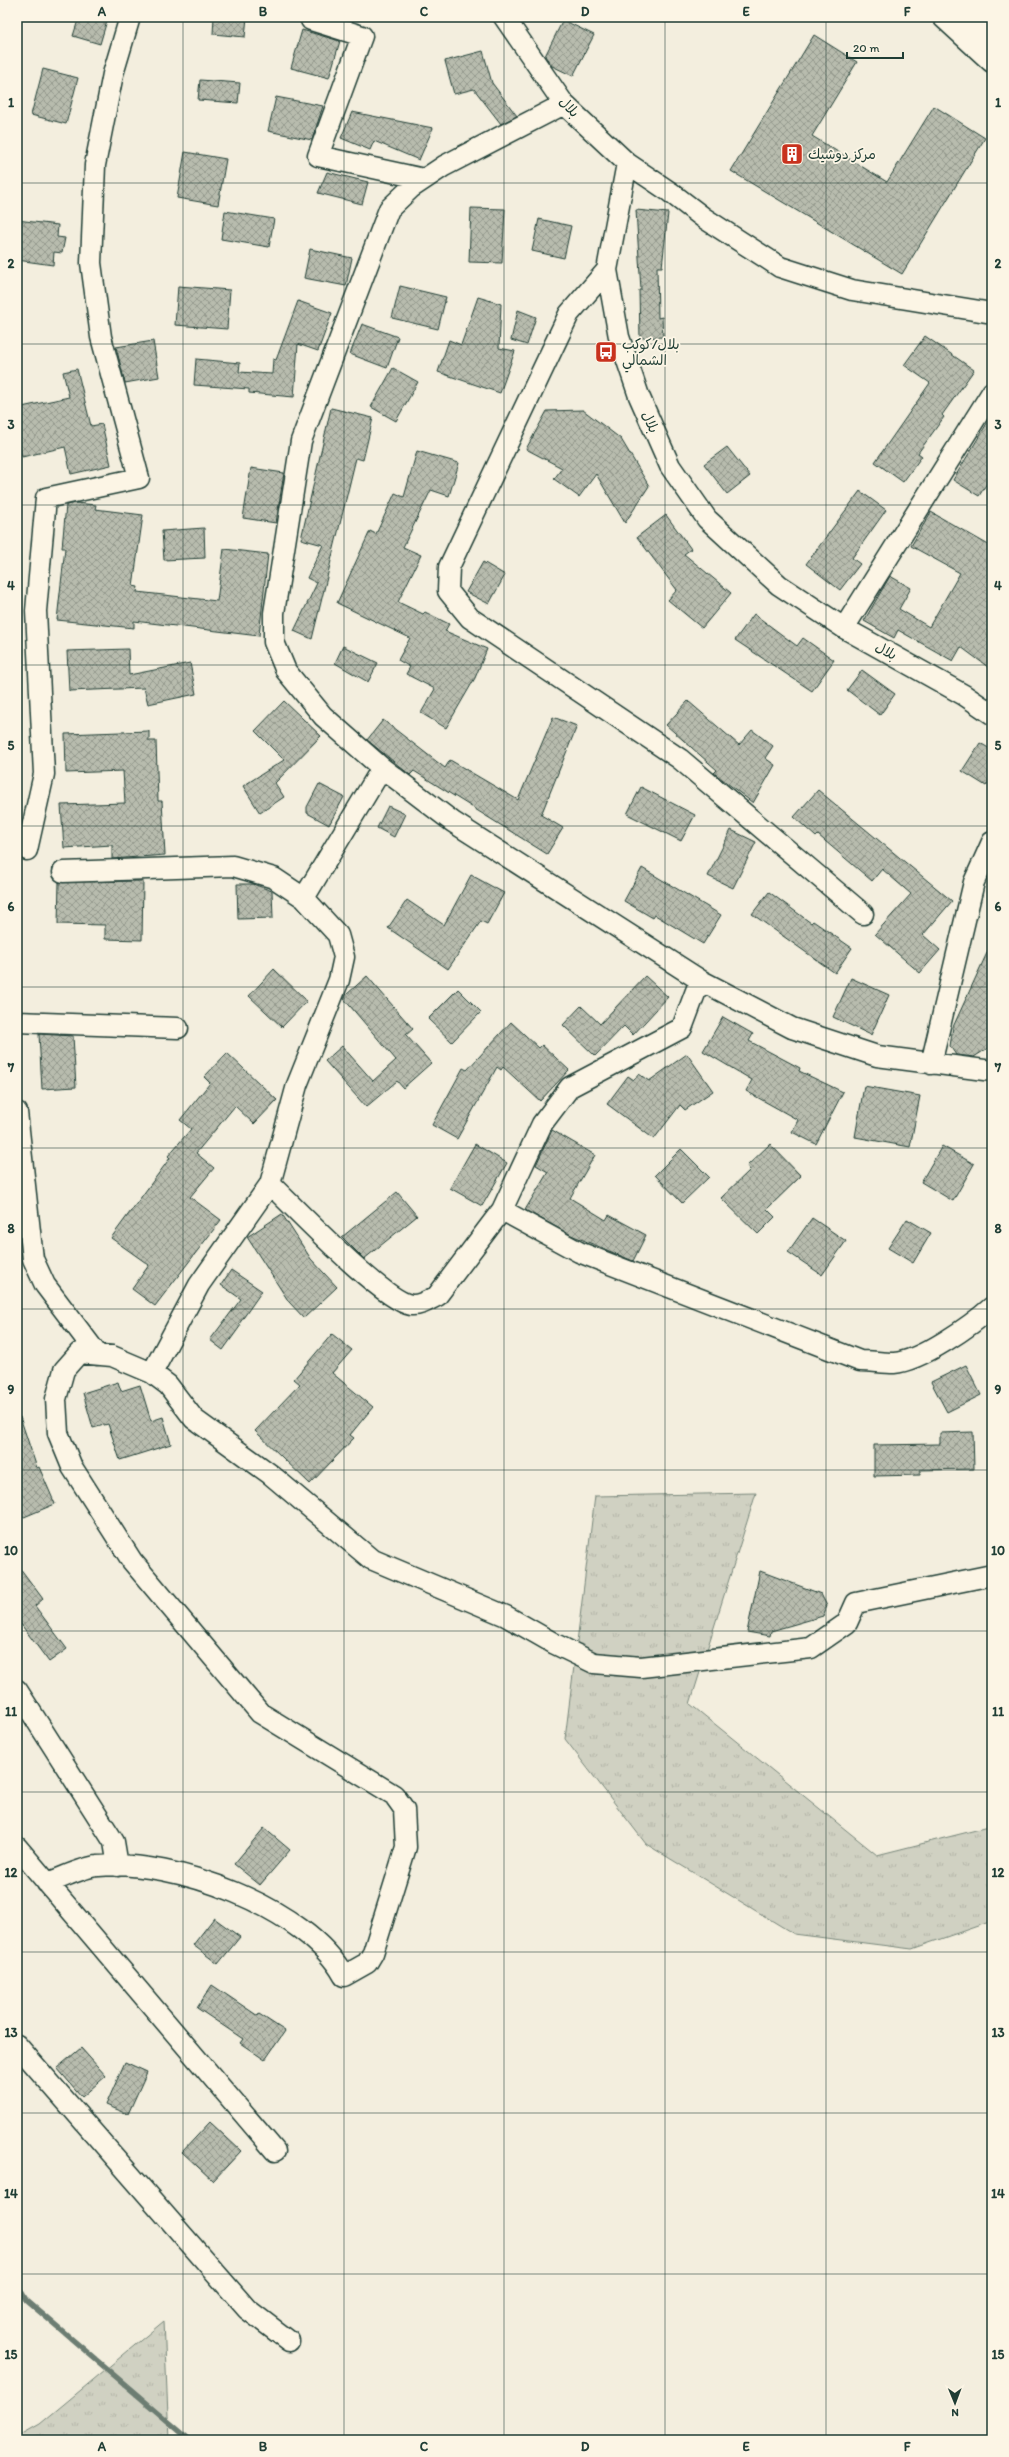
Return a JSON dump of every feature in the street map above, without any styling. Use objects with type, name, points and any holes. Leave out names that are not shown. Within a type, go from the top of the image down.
[{"type":"main road","points":[[944,17],[992,60]]},
{"type":"main road","points":[[974,17],[992,33]]},
{"type":"street","points":[[27,850],[44,774],[36,611],[46,498],[139,478],[101,337],[91,263],[95,166],[113,74],[130,17]]},
{"type":"street","name":"بلال","points":[[504,17],[564,104],[627,163],[607,270],[620,337],[639,396],[670,466],[707,519],[779,585],[844,628],[964,695],[992,714]]},
{"type":"street","points":[[311,20],[362,36],[318,156],[424,179]]},
{"type":"street","points":[[564,104],[444,166],[411,188],[389,209],[301,441],[274,613],[274,642],[286,671],[323,716],[382,768],[453,822],[700,980],[792,1028],[877,1056],[992,1071]]},
{"type":"street","points":[[627,163],[670,192],[704,218],[780,267],[852,290],[992,313]]},
{"type":"street","points":[[607,270],[569,314],[449,567],[448,591],[470,618],[680,759],[863,914]]},
{"type":"street","points":[[844,628],[992,392]]},
{"type":"street","points":[[304,898],[382,768]]},
{"type":"street","points":[[931,1064],[974,882],[992,842]]},
{"type":"street","points":[[64,872],[233,866],[274,878],[304,898],[338,935],[344,957],[339,980],[298,1085],[270,1184],[199,1285],[152,1372]]},
{"type":"street","points":[[270,1184],[348,1260],[396,1298],[411,1305],[424,1303],[437,1296],[502,1210],[542,1124],[570,1087],[682,1028],[700,980]]},
{"type":"street","points":[[17,1022],[178,1028]]},
{"type":"street","points":[[17,1112],[33,1259],[45,1285],[98,1355]]},
{"type":"street","points":[[502,1210],[579,1252],[860,1361],[895,1363],[929,1351],[981,1318],[992,1307]]},
{"type":"street","points":[[47,1883],[98,1866],[148,1867],[189,1875],[231,1891],[273,1912],[312,1936],[344,1976],[367,1963],[373,1953],[406,1847],[404,1808],[394,1795],[260,1713],[132,1561],[72,1467],[58,1433],[56,1399],[64,1370],[79,1353],[112,1356],[152,1372],[168,1385],[194,1419],[270,1474],[371,1559],[506,1616],[555,1644],[594,1663],[641,1667],[811,1648],[847,1623],[856,1603],[992,1575]]},
{"type":"street","points":[[17,1690],[114,1842],[118,1866]]},
{"type":"street","points":[[17,1847],[275,2151]]},
{"type":"street","points":[[17,2045],[247,2309],[289,2341]]},
{"type":"green space","points":[[756,1493],[690,1704],[877,1855],[992,1826],[992,1921],[912,1949],[794,1934],[646,1844],[565,1739],[595,1496]]},
{"type":"green space","points":[[164,2321],[169,2440],[17,2440],[17,2437],[40,2424]]},
{"type":"building","points":[[79,17],[108,17],[100,44],[73,36]]},
{"type":"building","points":[[214,17],[247,17],[245,37],[213,34]]},
{"type":"building","points":[[563,20],[594,35],[573,76],[552,66],[545,56]]},
{"type":"building","points":[[302,30],[340,41],[329,78],[291,68]]},
{"type":"building","name":"مركز دوشيك","points":[[814,35],[857,62],[812,136],[887,182],[934,106],[985,138],[902,274],[731,171]]},
{"type":"building","points":[[483,51],[492,83],[517,116],[501,124],[474,89],[454,94],[445,61]]},
{"type":"building","points":[[43,69],[78,78],[66,124],[31,115]]},
{"type":"building","points":[[200,80],[240,83],[238,103],[198,100]]},
{"type":"building","points":[[276,97],[323,106],[312,140],[268,131]]},
{"type":"building","points":[[352,112],[433,128],[419,160],[374,141],[370,150],[341,138]]},
{"type":"building","points":[[185,152],[226,159],[218,205],[177,198]]},
{"type":"building","points":[[327,172],[368,182],[362,204],[318,193]]},
{"type":"building","points":[[471,208],[505,209],[502,263],[469,262]]},
{"type":"building","points":[[636,210],[668,213],[662,267],[657,267],[658,318],[662,317],[663,337],[640,338],[639,290],[641,290]]},
{"type":"building","points":[[225,211],[274,219],[269,247],[221,239]]},
{"type":"building","points":[[539,219],[571,226],[564,258],[532,251]]},
{"type":"building","points":[[17,220],[58,225],[57,237],[65,238],[62,253],[54,252],[53,265],[17,260]]},
{"type":"building","points":[[310,249],[352,258],[346,286],[304,278]]},
{"type":"building","points":[[178,286],[230,290],[227,329],[175,325]]},
{"type":"building","points":[[400,286],[446,297],[438,329],[392,318]]},
{"type":"building","points":[[478,297],[501,304],[499,348],[515,351],[500,393],[438,372],[449,340],[461,345]]},
{"type":"building","points":[[298,301],[332,313],[318,351],[298,344],[294,397],[249,393],[249,389],[194,385],[196,359],[240,363],[239,372],[272,374],[273,359],[276,360]]},
{"type":"building","points":[[518,310],[536,317],[527,345],[511,340]]},
{"type":"building","points":[[362,324],[398,337],[387,368],[350,354]]},
{"type":"building","points":[[925,336],[974,370],[942,415],[944,417],[918,453],[922,456],[903,482],[875,462],[930,383],[904,365]]},
{"type":"building","points":[[153,341],[159,377],[125,383],[116,347]]},
{"type":"building","points":[[393,368],[418,382],[396,421],[371,407]]},
{"type":"building","points":[[77,369],[91,426],[102,424],[111,465],[71,474],[65,447],[22,457],[17,436],[17,408],[69,397],[63,372]]},
{"type":"building","points":[[331,408],[373,418],[363,460],[356,458],[312,639],[294,631],[317,583],[307,578],[323,545],[301,539]]},
{"type":"building","points":[[583,410],[621,439],[649,486],[625,523],[596,474],[579,497],[554,479],[562,468],[526,449],[547,411]]},
{"type":"building","points":[[992,415],[992,475],[979,496],[953,480]]},
{"type":"building","points":[[727,447],[750,476],[727,494],[704,464]]},
{"type":"building","points":[[417,451],[459,463],[449,496],[431,490],[403,547],[421,555],[398,602],[423,614],[425,612],[449,624],[445,631],[487,649],[475,678],[446,728],[421,713],[435,689],[406,674],[410,667],[398,660],[410,638],[337,603],[370,531],[376,534],[395,493],[404,497]]},
{"type":"building","points":[[251,468],[284,473],[276,523],[243,518]]},
{"type":"building","points":[[860,491],[886,510],[852,558],[860,564],[840,590],[806,564]]},
{"type":"building","points":[[76,503],[96,505],[95,509],[143,515],[133,586],[138,587],[137,592],[217,601],[224,549],[268,554],[259,636],[134,621],[134,628],[57,620],[65,548],[62,548],[66,505]]},
{"type":"building","points":[[931,512],[992,547],[992,670],[961,647],[953,661],[898,630],[894,638],[864,621],[890,576],[911,588],[899,609],[929,627],[960,573],[911,546]]},
{"type":"building","points":[[666,515],[691,549],[684,554],[731,593],[702,628],[668,600],[677,590],[637,537]]},
{"type":"building","points":[[204,528],[205,558],[164,560],[162,531]]},
{"type":"building","points":[[483,562],[505,575],[489,604],[466,592]]},
{"type":"building","points":[[754,614],[797,646],[803,638],[834,660],[812,691],[735,640]]},
{"type":"building","points":[[343,646],[378,663],[368,682],[335,663]]},
{"type":"building","points":[[128,649],[129,675],[190,663],[196,694],[148,704],[144,688],[69,691],[67,651]]},
{"type":"building","points":[[862,670],[895,694],[880,715],[847,690]]},
{"type":"building","points":[[284,701],[321,736],[275,783],[284,797],[260,813],[243,786],[284,760],[255,731]]},
{"type":"building","points":[[688,701],[739,745],[752,730],[773,746],[765,758],[775,765],[753,803],[714,773],[717,770],[666,725]]},
{"type":"building","points":[[553,717],[577,726],[541,815],[563,828],[547,854],[414,771],[410,775],[367,740],[383,720],[445,768],[450,760],[518,800]]},
{"type":"building","points":[[149,731],[149,741],[156,741],[158,801],[162,801],[165,855],[112,859],[112,845],[64,848],[61,805],[125,803],[123,771],[66,773],[65,734]]},
{"type":"building","points":[[980,743],[992,750],[992,777],[986,786],[962,771]]},
{"type":"building","points":[[319,784],[344,797],[329,825],[307,813],[307,807]]},
{"type":"building","points":[[641,787],[695,815],[681,841],[627,814]]},
{"type":"building","points":[[818,790],[952,901],[923,935],[940,950],[920,973],[875,934],[911,894],[882,869],[872,881],[818,835],[816,837],[794,817]]},
{"type":"building","points":[[388,806],[405,814],[394,837],[377,828]]},
{"type":"building","points":[[731,830],[756,842],[733,888],[708,876]]},
{"type":"building","points":[[642,868],[721,915],[703,944],[655,915],[653,918],[624,901]]},
{"type":"building","points":[[471,875],[504,893],[487,924],[481,921],[448,969],[388,928],[407,900],[444,925]]},
{"type":"building","points":[[143,881],[142,940],[105,939],[105,925],[58,924],[59,882]]},
{"type":"building","points":[[237,884],[253,884],[272,891],[273,918],[238,919]]},
{"type":"building","points":[[769,892],[811,923],[813,921],[852,948],[835,973],[752,914]]},
{"type":"building","points":[[992,942],[992,1037],[988,1048],[974,1057],[956,1055],[950,1046],[953,1027]]},
{"type":"building","points":[[274,969],[307,1001],[282,1027],[249,996]]},
{"type":"building","points":[[367,976],[413,1029],[406,1035],[431,1063],[403,1088],[397,1081],[366,1107],[325,1061],[342,1046],[373,1081],[396,1060],[344,999],[346,995]]},
{"type":"building","points":[[645,976],[668,997],[633,1035],[624,1026],[595,1056],[563,1025],[581,1006],[600,1024]]},
{"type":"building","points":[[851,978],[889,995],[871,1035],[833,1017]]},
{"type":"building","points":[[458,989],[481,1012],[452,1042],[428,1019]]},
{"type":"building","points":[[723,1017],[753,1034],[749,1041],[800,1068],[799,1071],[843,1092],[816,1144],[792,1132],[798,1120],[746,1091],[752,1080],[703,1051]]},
{"type":"building","points":[[511,1022],[539,1048],[542,1045],[569,1070],[540,1101],[503,1067],[501,1070],[497,1067],[457,1139],[432,1125],[463,1068],[467,1070]]},
{"type":"building","points":[[39,1034],[73,1036],[76,1087],[42,1089]]},
{"type":"building","points":[[227,1053],[277,1100],[254,1124],[235,1106],[196,1153],[214,1168],[190,1197],[221,1220],[155,1306],[132,1289],[149,1265],[111,1238],[170,1158],[168,1156],[191,1129],[180,1120],[210,1083],[204,1077]]},
{"type":"building","points":[[687,1054],[713,1091],[685,1110],[680,1105],[654,1139],[607,1104],[628,1076],[634,1080],[639,1074],[649,1081]]},
{"type":"building","points":[[864,1086],[920,1096],[910,1147],[855,1137]]},
{"type":"building","points":[[552,1130],[595,1155],[570,1198],[606,1220],[609,1215],[646,1235],[633,1261],[571,1235],[525,1210],[548,1172],[536,1165]]},
{"type":"building","points":[[475,1144],[507,1163],[482,1206],[450,1188]]},
{"type":"building","points":[[770,1144],[801,1176],[767,1209],[775,1217],[758,1234],[721,1198],[750,1170],[747,1166]]},
{"type":"building","points":[[942,1146],[974,1164],[953,1201],[921,1182]]},
{"type":"building","points":[[681,1149],[709,1177],[682,1203],[655,1175]]},
{"type":"building","points":[[397,1192],[417,1216],[364,1259],[342,1237]]},
{"type":"building","points":[[282,1214],[311,1259],[337,1287],[304,1318],[289,1302],[247,1237]]},
{"type":"building","points":[[812,1218],[846,1241],[822,1275],[788,1252]]},
{"type":"building","points":[[907,1219],[931,1233],[913,1263],[888,1248]]},
{"type":"building","points":[[231,1270],[262,1291],[239,1324],[241,1325],[223,1350],[210,1340],[241,1299],[221,1285]]},
{"type":"building","points":[[332,1334],[352,1350],[332,1373],[373,1407],[350,1435],[354,1438],[310,1484],[255,1431],[300,1384],[294,1379]]},
{"type":"building","points":[[966,1365],[981,1395],[947,1412],[931,1382]]},
{"type":"building","points":[[118,1382],[121,1391],[140,1385],[151,1421],[163,1417],[171,1444],[120,1460],[108,1424],[93,1428],[83,1393]]},
{"type":"building","points":[[17,1417],[20,1417],[37,1468],[39,1467],[55,1504],[17,1520]]},
{"type":"building","points":[[973,1432],[974,1469],[920,1470],[920,1475],[874,1476],[874,1445],[940,1444],[940,1433]]},
{"type":"building","points":[[17,1564],[43,1599],[35,1606],[67,1649],[49,1662],[17,1619]]},
{"type":"building","points":[[760,1571],[821,1594],[827,1606],[823,1616],[771,1631],[770,1636],[747,1632]]},
{"type":"building","points":[[264,1828],[290,1850],[260,1885],[234,1864]]},
{"type":"building","points":[[214,1918],[240,1937],[218,1964],[193,1945]]},
{"type":"building","points":[[212,1985],[258,2016],[259,2014],[285,2031],[265,2060],[240,2043],[243,2039],[197,2008]]},
{"type":"building","points":[[81,2048],[106,2076],[82,2097],[57,2068]]},
{"type":"building","points":[[125,2062],[147,2072],[128,2114],[106,2105]]},
{"type":"building","points":[[210,2122],[241,2151],[213,2181],[182,2152]]},
{"type":"waterway","points":[[17,2284],[26,2300],[190,2440]]},
{"type":"place","name":"مركز دوشيك","points":[[792,154]]},
{"type":"place","name":"بلال/كوكب الشمالي","points":[[606,352]]}]
